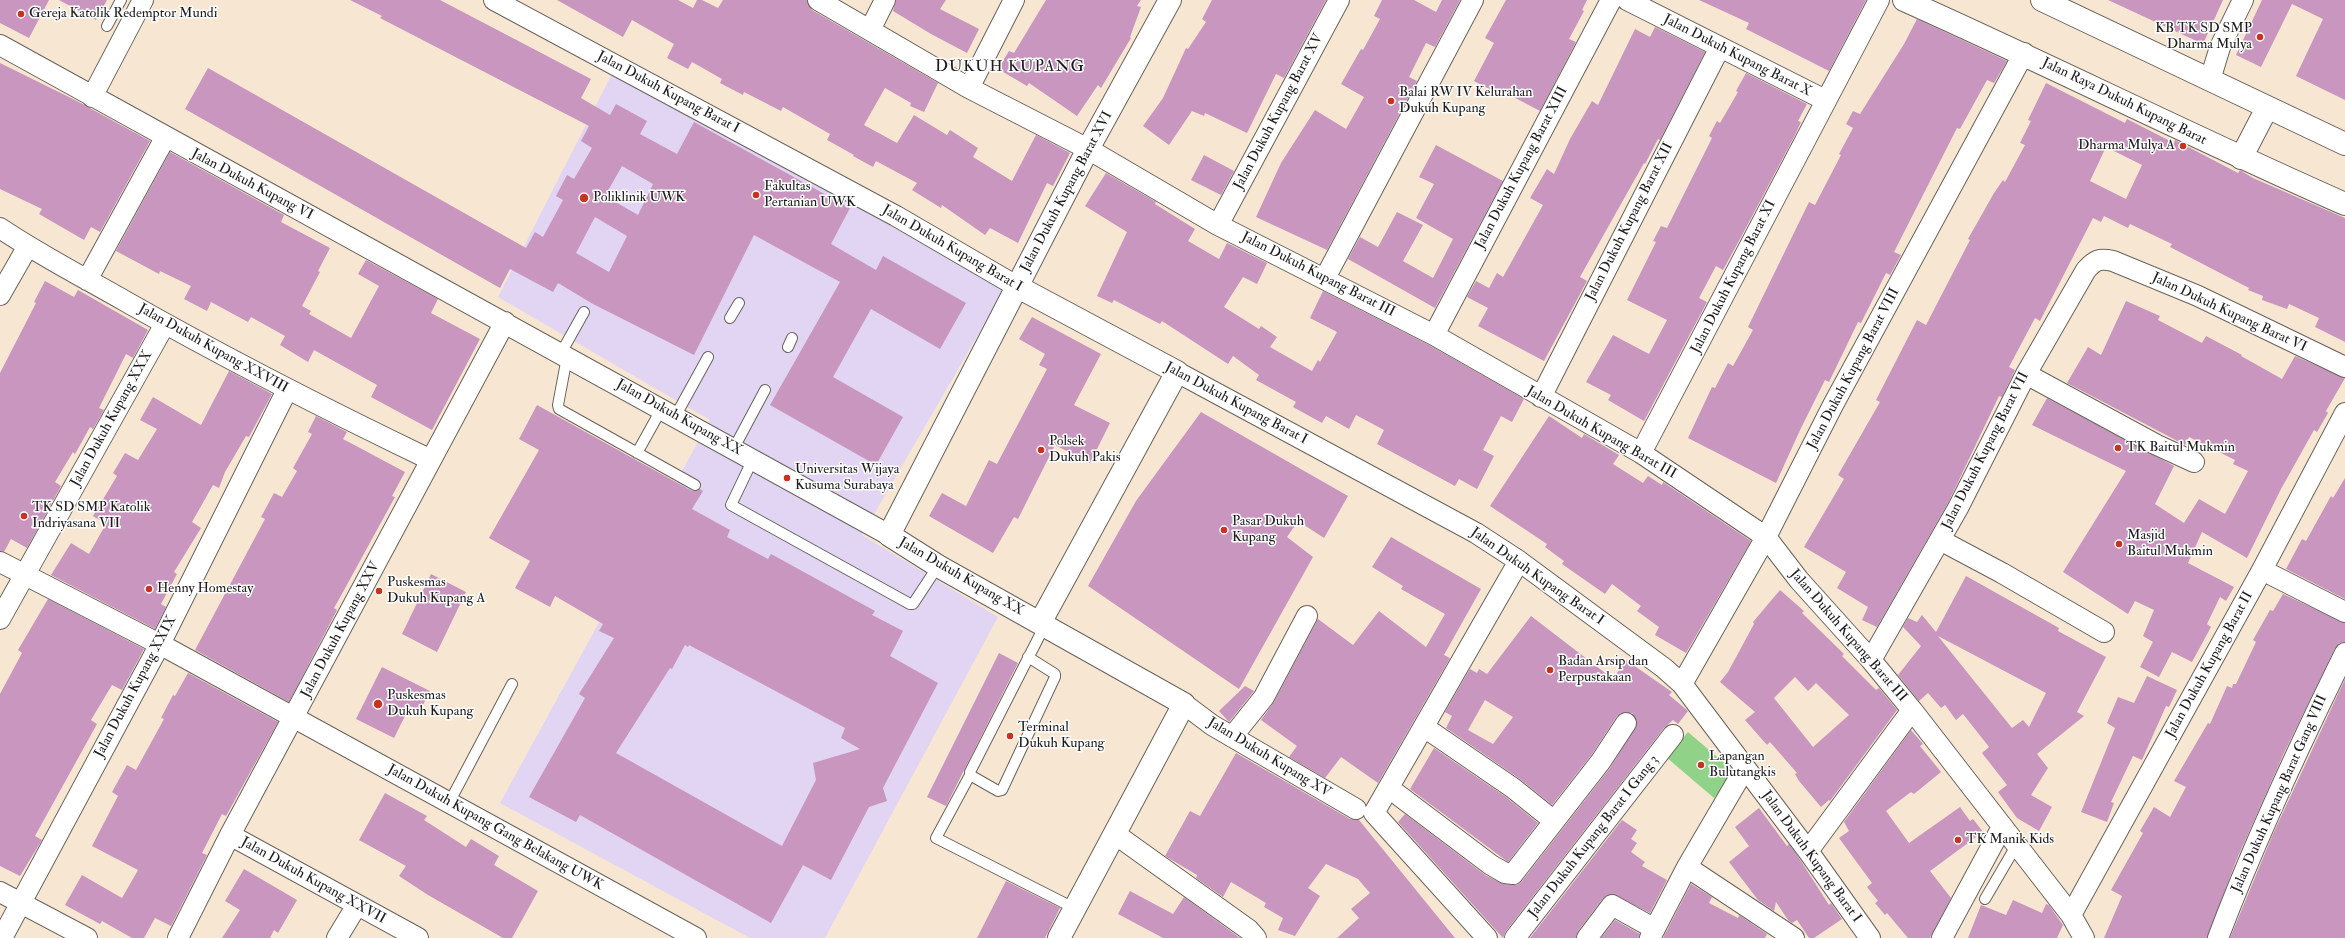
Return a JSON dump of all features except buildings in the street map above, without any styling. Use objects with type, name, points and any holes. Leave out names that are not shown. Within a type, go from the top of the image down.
[{"type":"street","points":[[92,97],[143,0]]},
{"type":"street","name":"Jalan Dukuh Kupang Barat I","points":[[494,0],[896,216],[1018,287],[1476,533],[1519,561],[1664,668],[1682,684],[1808,851],[1870,938]]},
{"type":"street","name":"Jalan Dukuh Kupang Barat III","points":[[818,0],[969,88],[1088,149],[1218,225],[1325,278],[1434,335],[1641,453],[1766,537],[1798,580],[1871,660],[1912,710],[2071,915],[2084,938]]},
{"type":"street","points":[[870,30],[885,0]]},
{"type":"street","points":[[969,88],[1014,0]]},
{"type":"street","name":"Jalan Dukuh Kupang Barat XVI","points":[[890,535],[1088,149],[1170,0]]},
{"type":"street","name":"Jalan Dukuh Kupang Barat XV","points":[[1218,225],[1339,0]]},
{"type":"street","points":[[1325,278],[1473,0]]},
{"type":"street","name":"Jalan Dukuh Kupang Barat XIII","points":[[1434,335],[1611,0]]},
{"type":"street","name":"Jalan Dukuh Kupang Barat X","points":[[1627,0],[1825,100]]},
{"type":"street","name":"Jalan Dukuh Kupang Barat XI","points":[[1641,453],[1726,294],[1825,100],[1879,0]]},
{"type":"street","name":"Jalan Raya Dukuh Kupang Barat","points":[[1904,0],[2024,53],[2241,158],[2345,204]]},
{"type":"street","points":[[2042,0],[2067,5],[2210,80],[2266,108],[2345,144]]},
{"type":"street","points":[[2210,80],[2220,48],[2243,0]]},
{"type":"street","name":"Jalan Dukuh Kupang VI","points":[[0,45],[165,138],[505,322]]},
{"type":"street","name":"Jalan Dukuh Kupang Barat XII","points":[[1541,397],[1720,46]]},
{"type":"street","name":"Jalan Dukuh Kupang Barat VIII","points":[[1682,684],[1766,537],[1833,405],[2024,53]]},
{"type":"street","points":[[2241,158],[2266,108]]},
{"type":"street","points":[[87,280],[165,138]]},
{"type":"street","name":"Jalan Dukuh Kupang XXVIII","points":[[0,228],[87,280],[287,390],[431,460]]},
{"type":"street","points":[[0,295],[28,246]]},
{"type":"street","name":"Jalan Dukuh Kupang Barat VII","points":[[1871,660],[1958,508],[2026,374],[2086,270],[2095,260],[2101,258],[2113,260]]},
{"type":"street","name":"Jalan Dukuh Kupang Barat VI","points":[[2113,260],[2198,296],[2345,367]]},
{"type":"street","name":"Jalan Dukuh Kupang XX","points":[[505,322],[890,535],[938,566],[1184,704]]},
{"type":"street","name":"Jalan Dukuh Kupang XXV","points":[[178,938],[230,835],[505,322]]},
{"type":"street","name":"Jalan Dukuh Kupang XXX","points":[[0,619],[166,324]]},
{"type":"street","points":[[1042,624],[1177,372]]},
{"type":"street","points":[[2026,374],[2157,445],[2194,462]]},
{"type":"street","name":"Jalan Dukuh Kupang XXIX","points":[[2,938],[160,644],[287,390]]},
{"type":"street","name":"Jalan Dukuh Kupang Barat II","points":[[2071,915],[2262,570],[2345,412]]},
{"type":"street","points":[[1940,540],[2002,573],[2104,632]]},
{"type":"street","points":[[1365,811],[1389,788],[1519,561]]},
{"type":"street","name":"Jalan Dukuh Kupang Gang Belakang UWK","points":[[0,562],[160,644],[696,938]]},
{"type":"street","points":[[2262,570],[2345,612]]},
{"type":"street","points":[[1232,737],[1264,697],[1307,616]]},
{"type":"street","name":"Jalan Dukuh Kupang Barat Gang VIII","points":[[2218,938],[2242,874],[2302,740],[2345,653]]},
{"type":"street","points":[[1059,938],[1184,704]]},
{"type":"street","name":"Jalan Dukuh Kupang XV","points":[[1184,704],[1212,725],[1232,737],[1365,811],[1487,938]]},
{"type":"street","points":[[1808,851],[1912,710]]},
{"type":"street","points":[[1389,788],[1491,865],[1513,874],[1601,762],[1626,723]]},
{"type":"street","points":[[1424,727],[1513,788],[1554,821]]},
{"type":"street","name":"Jalan Dukuh Kupang Barat I Gang 3","points":[[1515,938],[1673,735]]},
{"type":"street","points":[[1587,938],[1612,905],[1652,933],[1745,768]]},
{"type":"street","points":[[1942,938],[2002,827]]},
{"type":"street","points":[[1115,834],[1250,935]]},
{"type":"street","name":"Jalan Dukuh Kupang XXVII","points":[[230,835],[418,938]]},
{"type":"street","points":[[1688,867],[1794,938]]},
{"type":"street","points":[[0,892],[87,938]]},
{"type":"street","points":[[337,938],[357,905]]},
{"type":"lane","points":[[107,26],[121,0]]},
{"type":"lane","points":[[730,318],[739,303]]},
{"type":"lane","points":[[584,312],[564,355],[558,405],[559,409],[695,485]]},
{"type":"lane","points":[[638,454],[708,358]]},
{"type":"lane","points":[[734,448],[765,390]]},
{"type":"lane","points":[[753,459],[731,505],[910,604],[913,604],[938,566]]},
{"type":"lane","points":[[1042,624],[1028,657],[970,775],[936,838],[1074,908]]},
{"type":"lane","points":[[970,775],[998,791],[1002,790],[1055,677],[1055,674],[1028,657]]},
{"type":"lane","points":[[449,803],[512,684]]},
{"type":"lane","points":[[1985,899],[2016,846]]},
{"type":"shaded area","name":"Universitas Wijaya Kusuma Surabaya","points":[[613,72],[1005,288],[862,535],[998,617],[825,938],[750,938],[500,803],[710,420],[498,297]]},
{"type":"green space","name":"Lapangan Bulutangkis","points":[[1688,732],[1735,772],[1714,798],[1666,757]]},
{"type":"place","name":"Gereja Katolik Redemptor Mundi","points":[[21,14]]},
{"type":"place","name":"KB TK SD SMP Dharma Mulya","points":[[2260,37]]},
{"type":"place","name":"Balai RW IV Kelurahan Dukuh Kupang","points":[[1391,101]]},
{"type":"place","name":"Dharma Mulya A","points":[[2183,146]]},
{"type":"place","name":"Fakultas Pertanian UWK","points":[[756,195]]},
{"type":"place","name":"Poliklinik UWK","points":[[584,198]]},
{"type":"place","name":"TK Baitul Mukmin","points":[[2118,448]]},
{"type":"place","name":"Polsek Dukuh Pakis","points":[[1041,450]]},
{"type":"place","name":"Universitas Wijaya Kusuma Surabaya","points":[[787,478]]},
{"type":"place","name":"TK SD SMP Katolik Indriyasana VII","points":[[24,516]]},
{"type":"place","name":"Pasar Dukuh Kupang","points":[[1224,530]]},
{"type":"place","name":"Masjid Baitul Mukmin","points":[[2119,544]]},
{"type":"place","name":"Henny Homestay","points":[[149,589]]},
{"type":"place","name":"Puskesmas Dukuh Kupang A","points":[[379,591]]},
{"type":"place","name":"Badan Arsip dan Perpustakaan","points":[[1550,670]]},
{"type":"place","name":"Puskesmas Dukuh Kupang","points":[[378,704]]},
{"type":"place","name":"Terminal Dukuh Kupang","points":[[1010,736]]},
{"type":"place","name":"Lapangan Bulutangkis","points":[[1701,765]]},
{"type":"place","name":"TK Manik Kids","points":[[1958,840]]},
{"type":"district","name":"DUKUH KUPANG","points":[[1010,68]]}]
